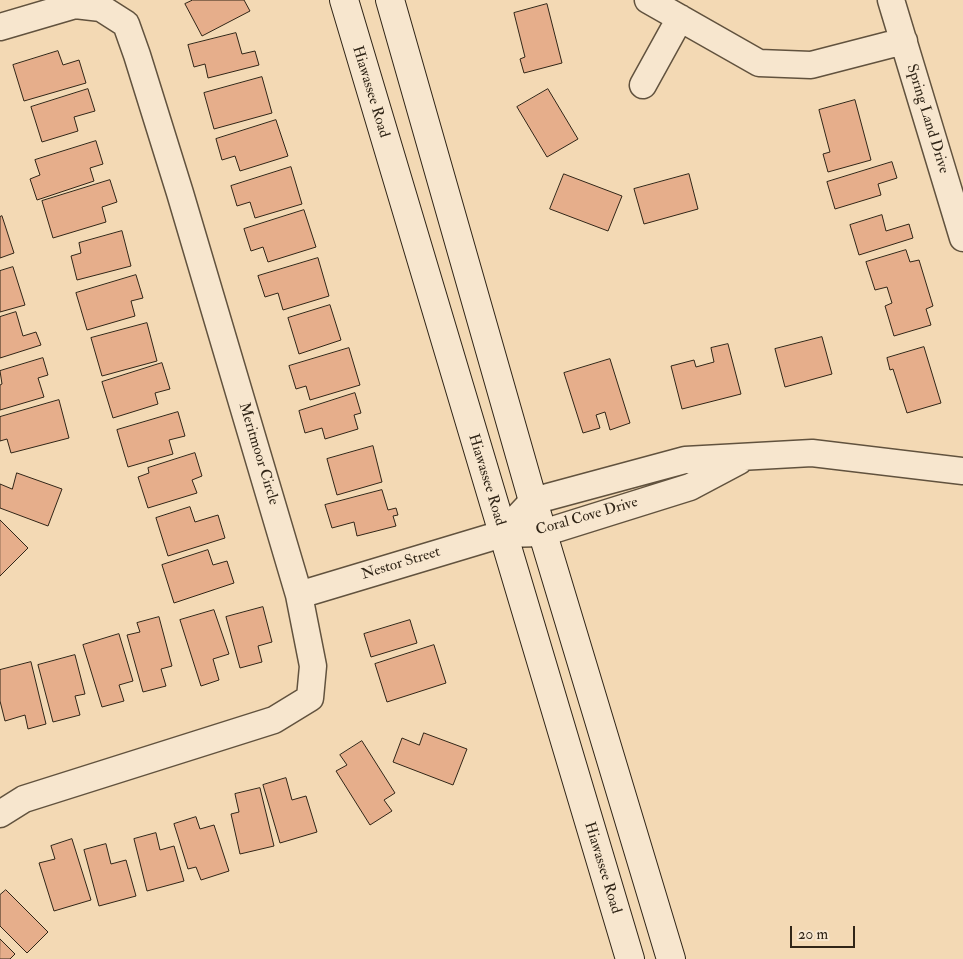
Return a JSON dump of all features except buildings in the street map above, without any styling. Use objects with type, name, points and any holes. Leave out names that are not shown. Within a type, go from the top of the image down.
[{"type":"street","name":"Hiawassee Road","points":[[344,0],[630,959]]},
{"type":"street","points":[[390,0],[533,501],[671,959]]},
{"type":"street","points":[[648,0],[759,63],[811,65],[904,41]]},
{"type":"street","name":"Spring Land Drive","points":[[892,0],[963,238]]},
{"type":"street","name":"Meritmoor Circle","points":[[0,28],[75,5],[101,8],[126,24],[180,193],[300,594],[313,666],[310,698],[274,720],[24,800],[0,814]]},
{"type":"street","points":[[643,85],[680,18]]},
{"type":"street","name":"Coral Cove Drive","points":[[502,534],[533,501],[685,460],[812,453],[963,471]]},
{"type":"street","name":"Coral Cove Drive","points":[[502,534],[543,533],[690,487],[747,457]]},
{"type":"street","name":"Nestor Street","points":[[300,594],[502,534]]}]
